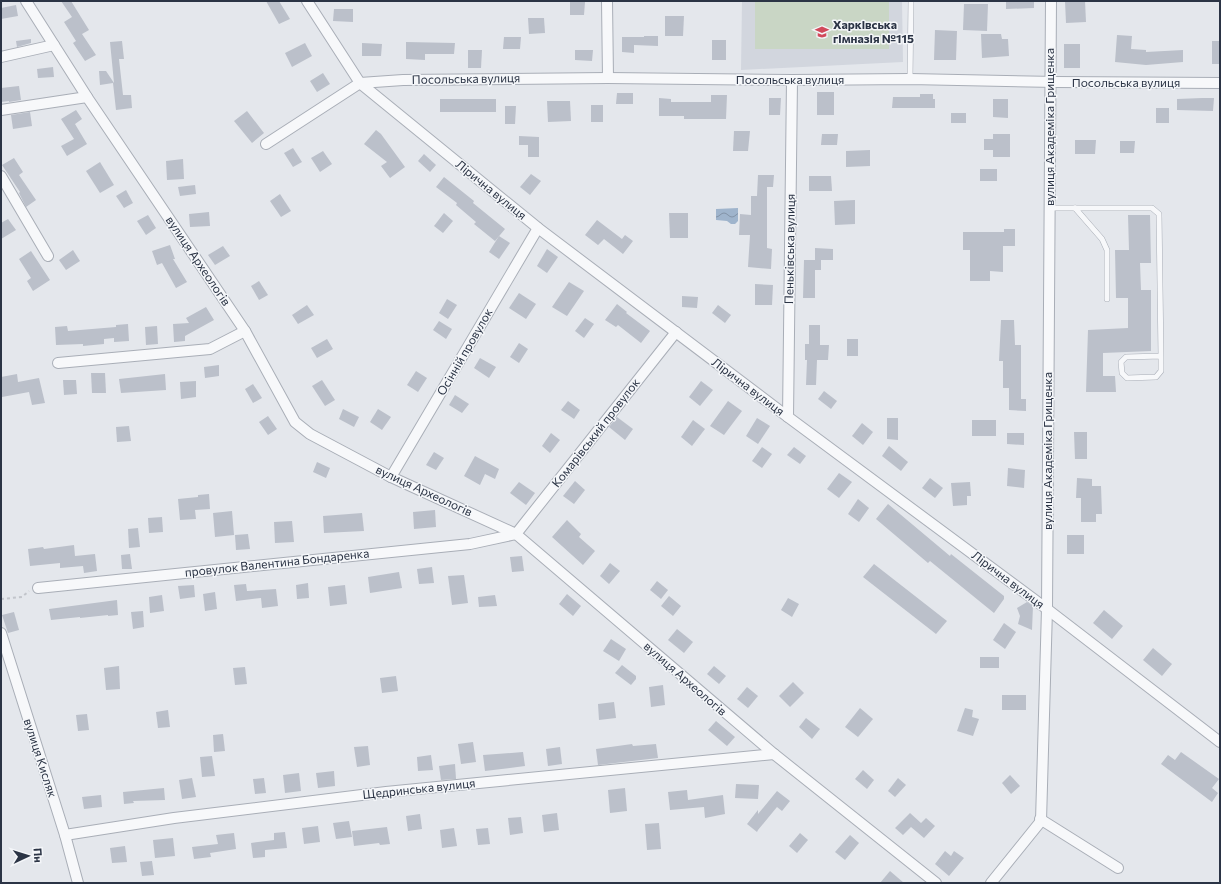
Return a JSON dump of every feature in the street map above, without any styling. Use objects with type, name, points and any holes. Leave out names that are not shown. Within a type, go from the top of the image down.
[{"type":"street","name":"вулиця Археологів","points":[[26,1],[87,97],[245,331],[295,422],[310,434],[391,477],[516,534],[774,754],[936,883]]},
{"type":"street","name":"Лірична вулиця","points":[[307,1],[360,83],[538,228],[788,417],[1047,609],[1220,742]]},
{"type":"street","points":[[607,1],[608,78]]},
{"type":"street","name":"вулиця Академіка Грищенка","points":[[1041,819],[1047,609],[1051,1]]},
{"type":"street","points":[[1,57],[54,46]]},
{"type":"street","name":"Посольська вулиця","points":[[360,83],[403,80],[608,78],[792,80],[910,79],[1220,83]]},
{"type":"street","name":"Пеньківська вулиця","points":[[788,417],[792,80]]},
{"type":"street","points":[[266,144],[360,83]]},
{"type":"street","points":[[1,110],[87,97]]},
{"type":"street","points":[[1,176],[48,256]]},
{"type":"street","name":"Осінній провулок","points":[[391,477],[538,228]]},
{"type":"street","points":[[58,363],[210,349],[245,331]]},
{"type":"street","name":"Комарівський провулок","points":[[516,534],[676,332]]},
{"type":"street","name":"провулок Валентина Бондаренка","points":[[38,588],[470,544],[516,534]]},
{"type":"street","name":"вулиця Кисляк","points":[[1,633],[65,835],[78,883]]},
{"type":"street","name":"Щедринська вулиця","points":[[65,835],[174,818],[386,792],[774,754]]},
{"type":"street","points":[[991,883],[1041,821],[1041,819],[1118,868]]},
{"type":"lane","points":[[910,79],[911,1]]},
{"type":"lane","points":[[1050,208],[1152,208],[1159,214],[1161,356],[1161,371],[1156,377],[1127,378],[1122,373],[1121,362],[1126,357],[1161,356]]},
{"type":"lane","points":[[1075,208],[1102,239],[1107,250],[1107,300]]},
{"type":"path","points":[[1,599],[22,598],[29,591],[38,588]]},
{"type":"shaded area","name":"Харківська гімназія №115","points":[[742,1],[902,1],[903,62],[741,70]]},
{"type":"green space","name":"Харківська гімназія №115","points":[[755,1],[889,1],[889,49],[755,49]]},
{"type":"water","points":[[738,208],[738,221],[735,224],[731,224],[727,221],[716,220],[716,209]]},
{"type":"building","points":[[61,1],[71,1],[89,30],[82,34],[96,55],[85,61],[73,43],[76,41],[64,22],[72,17]]},
{"type":"building","points":[[266,1],[279,1],[290,19],[279,24]]},
{"type":"building","points":[[1006,1],[1034,1],[1034,8],[1006,9]]},
{"type":"building","points":[[1065,1],[1085,1],[1086,22],[1066,23]]},
{"type":"building","points":[[570,2],[585,2],[584,15],[570,15]]},
{"type":"building","points":[[964,4],[988,4],[987,31],[963,30]]},
{"type":"building","points":[[16,5],[18,16],[1,19],[1,8]]},
{"type":"building","points":[[334,9],[353,9],[353,22],[333,21]]},
{"type":"building","points":[[665,16],[684,16],[683,36],[665,36]]},
{"type":"building","points":[[528,18],[544,18],[545,33],[529,34]]},
{"type":"building","points":[[935,30],[957,31],[956,60],[934,60]]},
{"type":"building","points":[[981,34],[1001,34],[1002,39],[1008,39],[1009,56],[982,58]]},
{"type":"building","points":[[1117,35],[1132,36],[1131,49],[1146,50],[1146,52],[1183,50],[1183,62],[1146,65],[1115,62]]},
{"type":"building","points":[[658,36],[658,46],[634,45],[634,53],[622,52],[622,37]]},
{"type":"building","points":[[504,37],[521,37],[520,49],[503,49]]},
{"type":"building","points":[[31,39],[31,43],[17,47],[16,41]]},
{"type":"building","points":[[712,40],[726,40],[726,60],[712,60]]},
{"type":"building","points":[[122,41],[124,59],[119,59],[123,95],[131,95],[132,108],[116,110],[113,83],[100,85],[99,71],[106,71],[114,83],[110,42]]},
{"type":"building","points":[[1212,41],[1220,41],[1220,64],[1212,64]]},
{"type":"building","points":[[406,42],[455,43],[454,54],[425,54],[425,60],[406,59]]},
{"type":"building","points":[[305,43],[312,56],[292,67],[285,53]]},
{"type":"building","points":[[362,43],[382,44],[381,56],[362,56]]},
{"type":"building","points":[[1064,44],[1080,44],[1080,68],[1064,68]]},
{"type":"building","points":[[468,50],[482,50],[481,68],[468,68]]},
{"type":"building","points":[[575,50],[593,50],[592,61],[575,60]]},
{"type":"building","points":[[53,67],[54,77],[38,78],[37,69]]},
{"type":"building","points":[[323,73],[330,84],[317,92],[310,81]]},
{"type":"building","points":[[19,86],[21,100],[1,102],[1,88]]},
{"type":"building","points":[[817,92],[834,92],[834,115],[817,115]]},
{"type":"building","points":[[617,93],[633,93],[633,104],[616,104]]},
{"type":"building","points":[[920,94],[933,94],[933,99],[935,99],[935,108],[892,108],[893,97],[920,97]]},
{"type":"building","points":[[711,95],[727,95],[726,119],[684,119],[684,116],[659,116],[659,98],[671,99],[671,102],[711,102]]},
{"type":"building","points":[[769,98],[781,98],[780,115],[769,115]]},
{"type":"building","points":[[1214,98],[1213,111],[1177,110],[1177,99]]},
{"type":"building","points":[[440,99],[496,99],[496,112],[440,112]]},
{"type":"building","points":[[993,99],[1008,99],[1008,118],[993,117]]},
{"type":"building","points":[[547,101],[570,101],[571,121],[548,122]]},
{"type":"building","points":[[591,105],[603,105],[603,122],[591,122]]},
{"type":"building","points":[[505,106],[516,106],[515,124],[505,124]]},
{"type":"building","points":[[1156,108],[1169,108],[1169,123],[1156,123]]},
{"type":"building","points":[[76,110],[82,119],[75,124],[87,144],[67,156],[61,146],[74,139],[61,119]]},
{"type":"building","points":[[247,111],[264,133],[252,143],[234,121]]},
{"type":"building","points":[[30,112],[32,126],[13,129],[11,115]]},
{"type":"building","points":[[951,113],[966,113],[966,123],[951,123]]},
{"type":"building","points":[[376,130],[381,134],[405,167],[390,178],[381,166],[387,162],[364,144]]},
{"type":"building","points":[[734,131],[750,131],[748,151],[733,151]]},
{"type":"building","points":[[822,134],[838,134],[837,145],[821,145]]},
{"type":"building","points":[[993,134],[1010,134],[1010,157],[993,157],[993,150],[984,150],[984,139],[993,139]]},
{"type":"building","points":[[519,136],[539,137],[539,157],[528,157],[528,145],[519,145]]},
{"type":"building","points":[[1075,140],[1096,140],[1095,154],[1075,154]]},
{"type":"building","points":[[1120,141],[1135,141],[1134,153],[1120,153]]},
{"type":"building","points":[[293,148],[302,162],[293,167],[284,153]]},
{"type":"building","points":[[870,150],[870,166],[846,167],[846,151]]},
{"type":"building","points":[[323,151],[332,164],[320,172],[311,158]]},
{"type":"building","points":[[424,154],[436,165],[430,172],[418,161]]},
{"type":"building","points":[[14,158],[23,172],[19,175],[36,200],[26,207],[19,193],[20,192],[2,165]]},
{"type":"building","points":[[183,159],[184,179],[167,180],[166,161]]},
{"type":"building","points":[[100,162],[114,185],[100,193],[86,171]]},
{"type":"building","points":[[980,169],[997,169],[997,181],[980,181]]},
{"type":"building","points":[[531,174],[541,181],[530,195],[520,187]]},
{"type":"building","points":[[758,175],[774,175],[773,187],[767,187],[767,248],[772,249],[771,269],[748,267],[750,235],[739,235],[740,214],[751,215],[751,196],[757,196]]},
{"type":"building","points":[[809,176],[831,176],[832,191],[809,191]]},
{"type":"building","points":[[444,177],[505,229],[495,241],[474,224],[476,222],[456,205],[457,203],[436,187]]},
{"type":"building","points":[[195,185],[196,194],[180,196],[178,187]]},
{"type":"building","points":[[126,190],[133,203],[124,208],[116,196]]},
{"type":"building","points":[[280,194],[291,211],[281,217],[270,201]]},
{"type":"building","points":[[855,200],[855,224],[835,225],[834,201]]},
{"type":"building","points":[[209,212],[210,226],[190,227],[189,214]]},
{"type":"building","points":[[444,213],[453,221],[443,233],[434,226]]},
{"type":"building","points":[[669,213],[688,213],[688,238],[670,238]]},
{"type":"building","points":[[148,215],[156,228],[146,235],[137,221]]},
{"type":"building","points":[[1128,215],[1150,215],[1151,263],[1140,263],[1141,290],[1151,290],[1151,351],[1103,353],[1103,376],[1115,376],[1116,392],[1086,392],[1088,330],[1128,328],[1128,298],[1116,298],[1115,250],[1129,250]]},
{"type":"building","points":[[8,219],[16,230],[1,239],[1,223]]},
{"type":"building","points":[[597,220],[622,239],[625,235],[633,241],[623,254],[604,239],[598,245],[585,235]]},
{"type":"building","points":[[1004,229],[1015,229],[1015,246],[1003,246],[1003,272],[990,271],[990,281],[970,281],[970,250],[963,250],[963,232],[1004,232]]},
{"type":"building","points":[[499,236],[510,243],[499,259],[489,252]]},
{"type":"building","points":[[170,245],[175,259],[173,259],[187,282],[176,288],[162,263],[157,265],[152,251]]},
{"type":"building","points":[[223,246],[230,256],[215,265],[208,255]]},
{"type":"building","points":[[815,248],[833,249],[833,260],[815,260]]},
{"type":"building","points":[[547,249],[558,257],[547,273],[537,266]]},
{"type":"building","points":[[73,250],[80,261],[66,270],[59,260]]},
{"type":"building","points":[[31,251],[50,280],[33,291],[27,281],[31,278],[19,259]]},
{"type":"building","points":[[804,260],[821,260],[821,270],[815,270],[815,298],[803,298]]},
{"type":"building","points":[[259,281],[268,295],[259,300],[251,286]]},
{"type":"building","points":[[569,282],[584,291],[567,316],[552,307]]},
{"type":"building","points":[[755,284],[773,285],[772,305],[755,305]]},
{"type":"building","points":[[519,293],[536,304],[526,319],[509,308]]},
{"type":"building","points":[[682,296],[698,297],[697,308],[682,307]]},
{"type":"building","points":[[447,299],[457,305],[448,319],[439,313]]},
{"type":"building","points":[[617,304],[627,312],[626,313],[650,331],[641,343],[618,325],[616,327],[605,320]]},
{"type":"building","points":[[307,305],[314,315],[298,324],[292,315]]},
{"type":"building","points":[[718,305],[731,315],[725,323],[712,313]]},
{"type":"building","points":[[206,307],[214,320],[185,336],[185,341],[174,342],[173,324],[189,323],[186,318]]},
{"type":"building","points":[[585,318],[594,324],[584,338],[575,331]]},
{"type":"building","points":[[1001,320],[1014,320],[1015,345],[1021,345],[1021,399],[1026,399],[1026,411],[1009,410],[1009,388],[1003,388],[1003,361],[999,361]]},
{"type":"building","points":[[439,321],[452,329],[446,339],[433,330]]},
{"type":"building","points":[[128,324],[129,341],[114,342],[114,338],[104,339],[104,344],[83,346],[83,344],[56,345],[55,327],[67,326],[68,331],[116,327],[116,325]]},
{"type":"building","points":[[809,325],[820,325],[820,345],[829,345],[828,360],[817,360],[816,385],[806,385],[807,360],[805,360],[805,344],[809,344]]},
{"type":"building","points":[[157,326],[158,344],[146,345],[145,327]]},
{"type":"building","points":[[327,339],[333,349],[317,358],[311,348]]},
{"type":"building","points":[[847,339],[858,339],[858,356],[847,356]]},
{"type":"building","points":[[519,343],[528,349],[519,363],[510,357]]},
{"type":"building","points":[[480,358],[496,367],[489,378],[474,368]]},
{"type":"building","points":[[219,365],[219,376],[205,378],[204,367]]},
{"type":"building","points":[[416,371],[427,378],[418,392],[407,385]]},
{"type":"building","points":[[91,373],[105,373],[106,393],[92,393]]},
{"type":"building","points":[[17,374],[18,382],[39,378],[45,403],[32,405],[29,392],[2,397],[1,377]]},
{"type":"building","points":[[165,374],[166,390],[121,393],[119,379]]},
{"type":"building","points":[[63,380],[76,380],[77,394],[64,395]]},
{"type":"building","points":[[322,380],[335,400],[325,406],[312,386]]},
{"type":"building","points":[[196,381],[196,397],[181,399],[180,382]]},
{"type":"building","points":[[701,381],[713,390],[700,406],[689,397]]},
{"type":"building","points":[[253,384],[262,398],[253,403],[245,389]]},
{"type":"building","points":[[824,391],[837,401],[831,409],[818,399]]},
{"type":"building","points":[[455,395],[469,404],[462,413],[449,405]]},
{"type":"building","points":[[568,401],[580,410],[574,419],[561,410]]},
{"type":"building","points":[[728,401],[742,411],[724,435],[710,426]]},
{"type":"building","points":[[343,409],[359,417],[354,427],[339,419]]},
{"type":"building","points":[[378,409],[391,417],[382,430],[370,422]]},
{"type":"building","points":[[268,416],[277,429],[268,435],[259,422]]},
{"type":"building","points":[[617,417],[633,429],[625,440],[609,427]]},
{"type":"building","points":[[757,418],[770,426],[758,444],[746,436]]},
{"type":"building","points":[[887,418],[898,418],[898,440],[887,439]]},
{"type":"building","points":[[693,420],[705,429],[692,446],[681,437]]},
{"type":"building","points":[[972,420],[996,420],[996,436],[972,436]]},
{"type":"building","points":[[862,423],[873,432],[863,445],[852,436]]},
{"type":"building","points":[[129,426],[131,441],[117,442],[116,427]]},
{"type":"building","points":[[1074,432],[1087,432],[1087,459],[1075,459]]},
{"type":"building","points":[[551,433],[560,440],[550,453],[542,446]]},
{"type":"building","points":[[1007,433],[1024,433],[1024,445],[1007,444]]},
{"type":"building","points":[[889,446],[908,462],[901,471],[882,456]]},
{"type":"building","points":[[762,447],[772,454],[762,468],[752,461]]},
{"type":"building","points":[[794,447],[806,456],[800,464],[787,455]]},
{"type":"building","points":[[434,452],[444,458],[436,470],[426,465]]},
{"type":"building","points":[[475,456],[499,469],[495,479],[485,474],[480,485],[464,476]]},
{"type":"building","points":[[317,462],[330,468],[326,478],[313,472]]},
{"type":"building","points":[[1008,468],[1025,470],[1024,488],[1007,486]]},
{"type":"building","points":[[839,473],[852,482],[839,498],[827,489]]},
{"type":"building","points":[[930,478],[943,488],[935,498],[922,488]]},
{"type":"building","points":[[1077,478],[1092,479],[1092,486],[1101,486],[1102,514],[1096,514],[1096,522],[1081,522],[1081,498],[1076,498]]},
{"type":"building","points":[[575,481],[585,490],[574,504],[563,496]]},
{"type":"building","points":[[519,482],[535,493],[526,505],[510,493]]},
{"type":"building","points":[[970,482],[971,496],[967,496],[967,505],[953,506],[951,483]]},
{"type":"building","points":[[209,494],[210,509],[195,510],[196,519],[180,520],[178,499],[198,497],[198,495]]},
{"type":"building","points":[[858,499],[869,508],[859,522],[848,514]]},
{"type":"building","points":[[888,504],[950,556],[951,554],[1004,596],[1004,599],[994,613],[930,561],[928,563],[876,519]]},
{"type":"building","points":[[435,510],[436,527],[414,529],[413,512]]},
{"type":"building","points":[[232,511],[234,535],[215,537],[213,513]]},
{"type":"building","points":[[362,513],[364,531],[324,533],[323,516]]},
{"type":"building","points":[[162,517],[163,532],[149,533],[148,518]]},
{"type":"building","points":[[567,520],[581,534],[579,537],[595,551],[583,565],[552,537]]},
{"type":"building","points":[[292,521],[294,542],[275,543],[274,522]]},
{"type":"building","points":[[138,528],[140,547],[129,548],[128,529]]},
{"type":"building","points":[[248,534],[250,549],[236,550],[235,535]]},
{"type":"building","points":[[1067,535],[1084,535],[1084,554],[1067,554]]},
{"type":"building","points":[[74,545],[75,556],[95,554],[97,571],[84,573],[83,566],[60,568],[60,563],[30,566],[28,549],[43,547],[44,549]]},
{"type":"building","points":[[130,554],[132,569],[122,569],[121,555]]},
{"type":"building","points":[[522,556],[524,571],[512,572],[510,557]]},
{"type":"building","points":[[610,563],[620,571],[609,584],[600,576]]},
{"type":"building","points":[[874,564],[947,621],[936,634],[863,577]]},
{"type":"building","points":[[432,567],[434,583],[419,584],[417,569]]},
{"type":"building","points":[[399,572],[402,588],[370,593],[368,577]]},
{"type":"building","points":[[464,575],[468,603],[452,605],[448,576]]},
{"type":"building","points":[[657,581],[668,590],[661,599],[650,590]]},
{"type":"building","points":[[308,583],[309,598],[297,599],[296,585]]},
{"type":"building","points":[[246,584],[247,591],[276,589],[278,606],[262,608],[261,598],[236,601],[234,585]]},
{"type":"building","points":[[194,585],[195,597],[180,599],[178,586]]},
{"type":"building","points":[[345,585],[347,604],[330,606],[328,587]]},
{"type":"building","points":[[215,592],[217,609],[205,611],[203,594]]},
{"type":"building","points":[[567,594],[581,606],[573,616],[559,604]]},
{"type":"building","points":[[162,595],[164,611],[150,613],[149,597]]},
{"type":"building","points":[[495,595],[497,606],[479,607],[478,597]]},
{"type":"building","points":[[669,596],[681,606],[673,616],[661,606]]},
{"type":"building","points":[[788,598],[799,604],[792,617],[781,610]]},
{"type":"building","points":[[117,600],[118,615],[51,620],[49,609]]},
{"type":"building","points":[[1027,602],[1033,606],[1032,630],[1018,624],[1020,616],[1017,608]]},
{"type":"building","points":[[1104,610],[1123,626],[1112,639],[1093,623]]},
{"type":"building","points":[[143,611],[144,627],[133,629],[131,612]]},
{"type":"building","points":[[14,612],[19,630],[8,633],[2,615]]},
{"type":"building","points":[[1004,623],[1016,632],[1005,649],[993,640]]},
{"type":"building","points":[[677,629],[693,642],[684,653],[668,640]]},
{"type":"building","points":[[611,639],[626,649],[619,661],[603,651]]},
{"type":"building","points":[[1153,648],[1172,664],[1162,676],[1143,660]]},
{"type":"building","points":[[980,657],[999,657],[999,668],[980,668]]},
{"type":"building","points":[[622,665],[636,676],[636,679],[631,685],[615,673]]},
{"type":"building","points":[[119,666],[120,689],[106,690],[104,668]]},
{"type":"building","points":[[714,666],[726,676],[719,684],[707,674]]},
{"type":"building","points":[[245,667],[247,684],[235,685],[233,668]]},
{"type":"building","points":[[396,676],[398,691],[382,693],[380,678]]},
{"type":"building","points":[[793,682],[804,693],[790,707],[779,696]]},
{"type":"building","points":[[663,685],[665,705],[651,707],[649,687]]},
{"type":"building","points":[[747,687],[758,696],[748,708],[737,699]]},
{"type":"building","points":[[1002,695],[1026,695],[1026,710],[1002,710]]},
{"type":"building","points":[[614,702],[616,718],[599,720],[598,704]]},
{"type":"building","points":[[860,708],[873,719],[858,737],[845,727]]},
{"type":"building","points":[[965,708],[973,710],[972,717],[979,719],[973,736],[957,731]]},
{"type":"building","points":[[168,710],[170,727],[158,728],[156,712]]},
{"type":"building","points":[[87,714],[89,730],[78,731],[76,715]]},
{"type":"building","points":[[806,718],[820,729],[812,739],[799,727]]},
{"type":"building","points":[[716,721],[735,737],[727,746],[708,730]]},
{"type":"building","points":[[223,734],[225,751],[214,752],[213,735]]},
{"type":"building","points":[[473,742],[476,762],[461,764],[458,744]]},
{"type":"building","points":[[632,744],[633,746],[656,744],[658,758],[598,765],[596,749]]},
{"type":"building","points":[[368,746],[370,765],[357,767],[354,747]]},
{"type":"building","points":[[560,747],[562,764],[548,766],[546,749]]},
{"type":"building","points":[[523,752],[525,766],[485,771],[483,755]]},
{"type":"building","points":[[1181,752],[1219,779],[1212,788],[1218,793],[1212,802],[1161,764],[1168,755],[1175,760]]},
{"type":"building","points":[[431,755],[433,770],[418,771],[417,757]]},
{"type":"building","points":[[212,756],[215,776],[202,777],[200,757]]},
{"type":"building","points":[[455,764],[456,779],[441,780],[439,766]]},
{"type":"building","points":[[863,770],[874,780],[867,789],[855,779]]},
{"type":"building","points":[[334,771],[335,786],[318,788],[316,773]]},
{"type":"building","points":[[299,773],[301,791],[285,793],[283,775]]},
{"type":"building","points":[[1010,775],[1020,786],[1011,794],[1002,783]]},
{"type":"building","points":[[192,778],[196,797],[182,799],[179,780]]},
{"type":"building","points":[[264,778],[266,793],[255,794],[253,779]]},
{"type":"building","points":[[898,778],[906,785],[895,797],[888,791]]},
{"type":"building","points":[[736,784],[759,785],[758,799],[735,798]]},
{"type":"building","points":[[164,788],[165,800],[133,801],[134,803],[124,804],[123,792]]},
{"type":"building","points":[[625,788],[627,811],[610,813],[608,790]]},
{"type":"building","points":[[687,790],[688,800],[723,795],[725,814],[705,818],[704,807],[670,810],[668,792]]},
{"type":"building","points":[[777,791],[790,801],[782,811],[777,807],[757,832],[747,824],[758,810],[758,814]]},
{"type":"building","points":[[101,795],[102,807],[84,809],[82,797]]},
{"type":"building","points":[[557,813],[559,830],[544,832],[542,815]]},
{"type":"building","points":[[910,813],[921,823],[926,818],[935,826],[924,838],[911,827],[903,835],[895,828]]},
{"type":"building","points":[[420,814],[422,829],[408,831],[406,816]]},
{"type":"building","points":[[521,817],[523,833],[510,835],[508,818]]},
{"type":"building","points":[[349,821],[352,837],[336,839],[333,823]]},
{"type":"building","points":[[659,823],[661,849],[647,850],[645,824]]},
{"type":"building","points":[[318,826],[320,842],[304,844],[302,828]]},
{"type":"building","points":[[387,827],[390,844],[380,845],[379,843],[354,846],[352,831]]},
{"type":"building","points":[[454,828],[457,846],[442,848],[440,830]]},
{"type":"building","points":[[488,828],[490,844],[478,845],[476,829]]},
{"type":"building","points":[[285,832],[287,848],[265,850],[265,857],[253,858],[251,843],[274,840],[274,833]]},
{"type":"building","points":[[234,833],[236,849],[210,853],[211,857],[194,859],[192,847],[218,844],[216,835]]},
{"type":"building","points":[[800,833],[808,840],[797,853],[789,846]]},
{"type":"building","points":[[850,835],[859,843],[845,860],[835,852]]},
{"type":"building","points":[[173,838],[175,856],[155,858],[153,840]]},
{"type":"building","points":[[125,846],[127,862],[112,863],[110,848]]},
{"type":"building","points":[[945,851],[951,856],[954,851],[964,858],[949,876],[935,864]]},
{"type":"building","points":[[152,861],[154,875],[142,876],[140,862]]},
{"type":"building","points":[[890,871],[904,883],[880,883]]},
{"type":"place","name":"Харківська гімназія №115","points":[[822,32]]}]
